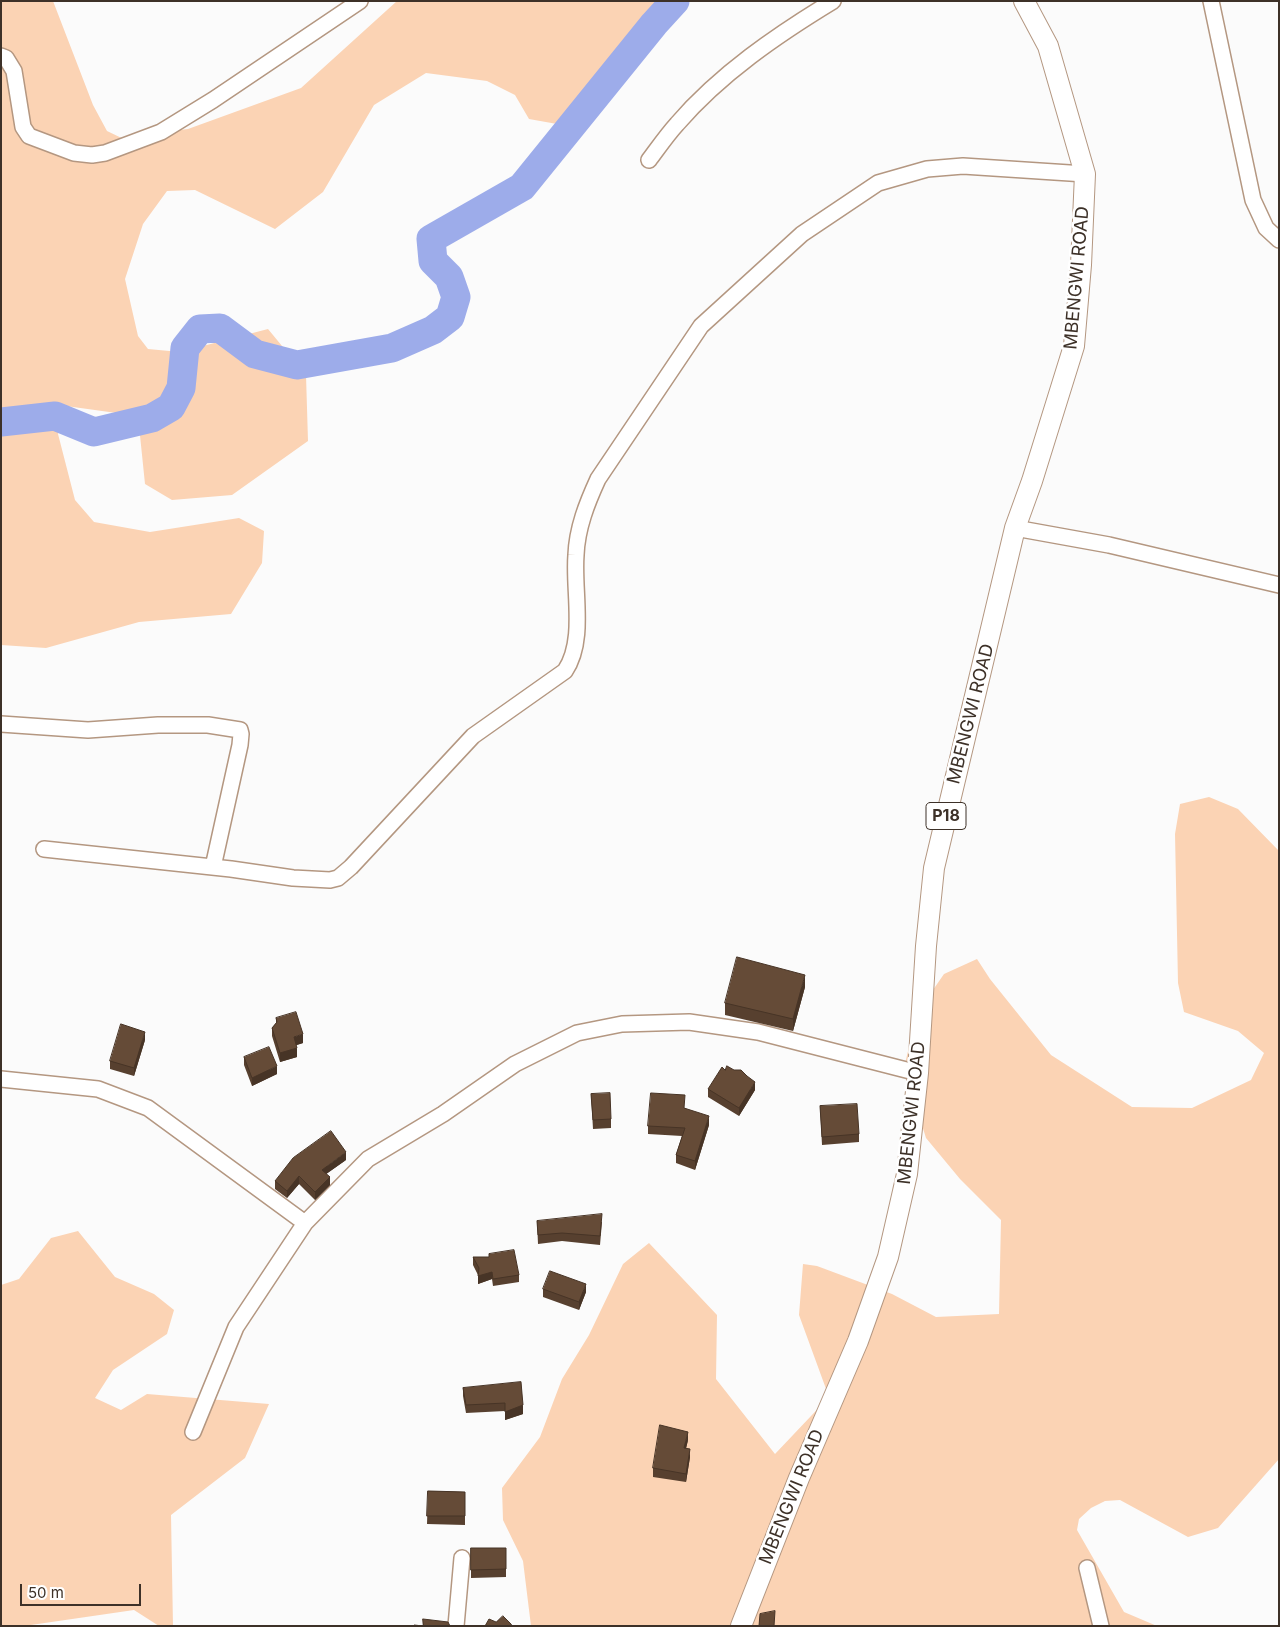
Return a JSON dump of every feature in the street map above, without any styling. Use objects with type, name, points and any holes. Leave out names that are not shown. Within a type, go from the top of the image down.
[{"type":"main road","name":"MBENGWI ROAD","points":[[741,1626],[799,1478],[858,1341],[888,1257],[907,1174],[918,1073],[926,946],[934,868],[1015,528],[1032,481],[1074,346],[1081,265],[1085,174],[1048,46],[1024,1]]},
{"type":"street","points":[[1,56],[6,58],[14,71],[23,127],[29,136],[74,153],[92,155],[105,153],[161,132],[213,100],[360,1]]},
{"type":"street","points":[[649,160],[678,123],[720,81],[788,28],[833,1]]},
{"type":"street","points":[[1211,1],[1254,200],[1266,228],[1279,240]]},
{"type":"street","points":[[44,849],[212,867],[293,878],[330,880],[338,878],[351,867],[473,736],[565,671],[572,661],[576,640],[576,556],[578,532],[588,503],[598,479],[702,326],[802,234],[878,183],[927,169],[963,166],[1085,174]]},
{"type":"street","points":[[1015,528],[1137,551],[1279,585]]},
{"type":"street","points":[[1,724],[88,730],[158,724],[208,725],[240,730],[240,745],[212,867]]},
{"type":"street","points":[[193,1432],[236,1327],[305,1224],[368,1159],[442,1114],[514,1064],[577,1033],[622,1024],[689,1022],[758,1032],[918,1073]]},
{"type":"street","points":[[1,1078],[98,1089],[148,1108],[305,1224]]},
{"type":"street","points":[[456,1626],[462,1558]]},
{"type":"street","points":[[1087,1568],[1101,1626]]},
{"type":"shaded area","points":[[1,1],[53,1],[93,105],[107,131],[132,143],[154,143],[161,132],[188,129],[301,88],[397,1],[664,1],[601,82],[557,124],[529,119],[515,95],[487,81],[426,73],[374,105],[323,192],[275,229],[195,190],[167,191],[143,224],[125,279],[138,336],[148,349],[180,352],[268,329],[306,375],[308,441],[232,495],[172,500],[145,484],[138,416],[66,406],[58,434],[75,500],[94,522],[150,532],[239,518],[264,531],[262,563],[231,614],[139,622],[46,648],[1,645],[1,429],[5,418],[1,412]]},
{"type":"shaded area","points":[[1209,797],[1238,809],[1279,851],[1279,1459],[1218,1528],[1188,1537],[1120,1500],[1105,1501],[1091,1508],[1079,1519],[1077,1530],[1124,1612],[1157,1626],[531,1626],[523,1561],[503,1520],[502,1488],[540,1437],[562,1379],[589,1335],[623,1264],[649,1243],[717,1315],[716,1379],[775,1454],[829,1397],[799,1315],[803,1264],[817,1266],[892,1294],[936,1317],[999,1314],[1001,1220],[960,1179],[926,1138],[904,1068],[917,1013],[944,974],[977,959],[990,979],[1051,1055],[1132,1107],[1192,1108],[1251,1080],[1264,1053],[1238,1031],[1184,1012],[1178,983],[1175,834],[1180,804]]},
{"type":"shaded area","points":[[78,1231],[115,1277],[154,1294],[174,1310],[167,1334],[113,1370],[95,1398],[121,1410],[147,1394],[269,1404],[245,1458],[171,1515],[173,1626],[159,1626],[134,1610],[24,1626],[1,1626],[1,1285],[19,1279],[51,1238]]},
{"type":"building","points":[[737,957],[805,975],[793,1019],[725,1003]]},
{"type":"building","points":[[296,1012],[303,1034],[294,1037],[297,1048],[280,1053],[272,1028],[277,1022],[276,1018]]},
{"type":"building","points":[[121,1024],[145,1032],[134,1068],[110,1061]]},
{"type":"building","points":[[269,1047],[277,1066],[252,1078],[244,1057]]},
{"type":"building","points":[[727,1066],[734,1070],[741,1070],[755,1082],[739,1108],[708,1089],[722,1067],[725,1070]]},
{"type":"building","points":[[610,1093],[611,1119],[593,1120],[591,1094]]},
{"type":"building","points":[[651,1093],[685,1095],[684,1108],[709,1116],[695,1161],[676,1155],[685,1128],[648,1126]]},
{"type":"building","points":[[857,1104],[859,1134],[822,1137],[820,1106]]},
{"type":"building","points":[[331,1131],[346,1152],[322,1170],[330,1177],[315,1192],[299,1176],[287,1191],[275,1181],[293,1158]]},
{"type":"building","points":[[602,1214],[600,1236],[562,1233],[538,1235],[537,1221]]},
{"type":"building","points":[[514,1250],[519,1275],[493,1279],[492,1272],[478,1276],[479,1268],[473,1257],[489,1257],[489,1254]]},
{"type":"building","points":[[550,1271],[586,1284],[579,1302],[543,1289]]},
{"type":"building","points":[[521,1382],[523,1405],[505,1412],[505,1403],[466,1405],[463,1388]]},
{"type":"building","points":[[660,1425],[688,1432],[684,1448],[690,1449],[686,1474],[653,1468]]},
{"type":"building","points":[[428,1491],[465,1492],[465,1516],[427,1516]]},
{"type":"building","points":[[471,1548],[506,1548],[506,1569],[471,1570]]},
{"type":"building","points":[[775,1611],[774,1626],[759,1626],[760,1614]]},
{"type":"building","points":[[503,1616],[512,1626],[485,1626],[489,1619],[496,1622]]},
{"type":"building","points":[[423,1619],[448,1622],[450,1626],[423,1626]]},
{"type":"waterway","points":[[1,422],[55,416],[94,432],[152,418],[171,407],[181,388],[185,348],[200,329],[220,328],[255,354],[297,365],[392,348],[433,330],[450,317],[456,297],[449,277],[433,261],[431,239],[522,187],[654,24],[675,1]]}]
